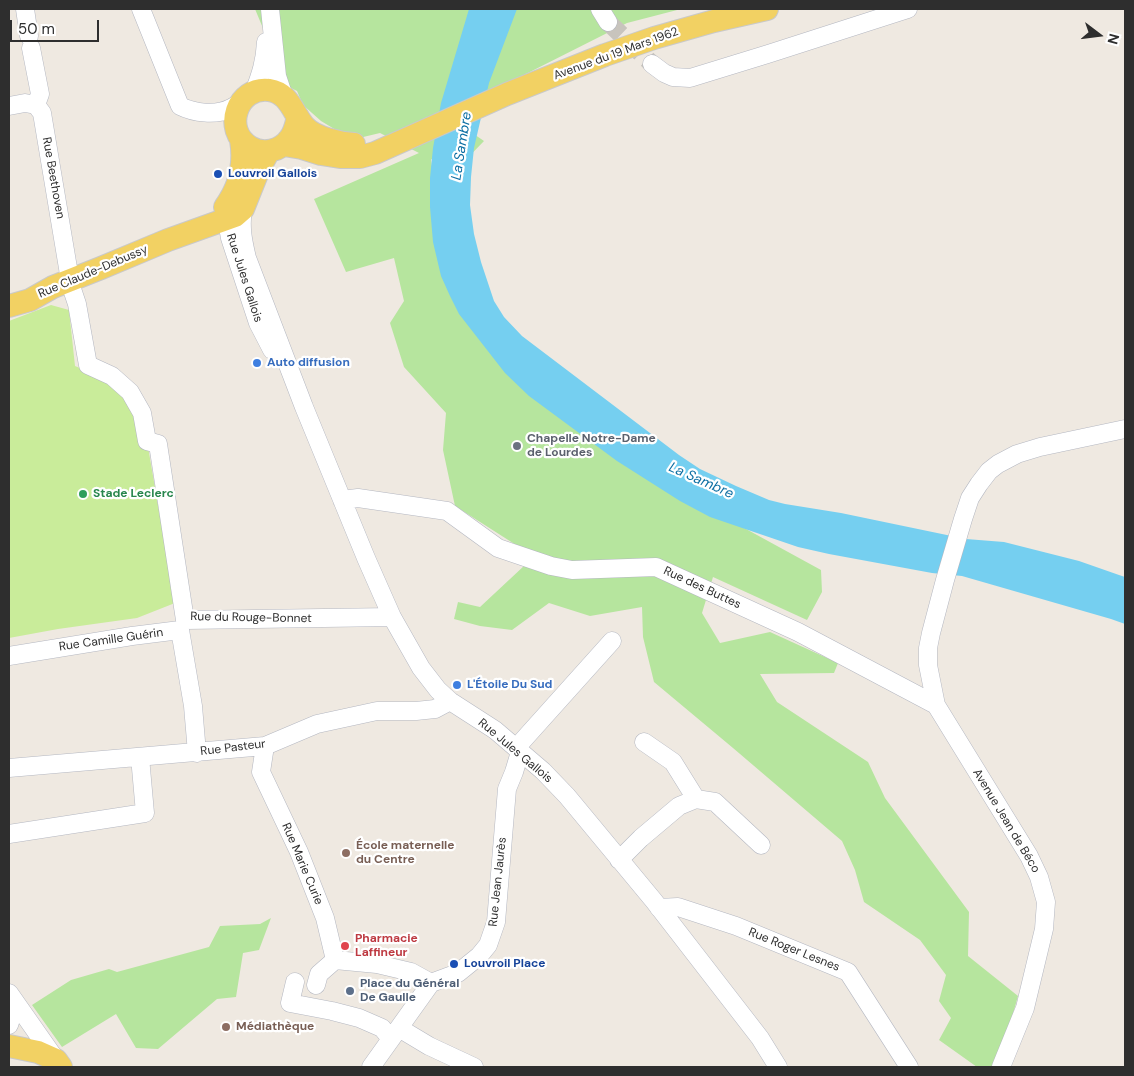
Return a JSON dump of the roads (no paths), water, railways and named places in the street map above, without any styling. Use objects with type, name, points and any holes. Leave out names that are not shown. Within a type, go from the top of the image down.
[{"type":"main road","name":"Avenue du 19 Mars 1962","points":[[400,142],[507,94],[605,55],[654,38],[760,9]]},
{"type":"main road","points":[[262,90],[270,90],[284,96],[290,102],[305,128],[326,139],[347,144],[366,145],[400,142],[375,153],[360,157],[340,157],[302,148],[254,150],[248,146],[238,132],[235,116],[237,108],[248,97],[262,90]]},
{"type":"main road","points":[[276,148],[290,140],[298,117]]},
{"type":"main road","name":"Rue Jules Gallois","points":[[235,209],[243,153],[238,132]]},
{"type":"main road","name":"Rue Jules Gallois","points":[[235,209],[259,170],[276,148]]},
{"type":"main road","name":"Rue Claude-Debussy","points":[[9,306],[30,300],[53,287],[178,237],[206,222],[224,209],[235,209]]},
{"type":"main road","points":[[18,1048],[38,1052],[58,1064]]},
{"type":"street","points":[[9,106],[26,104],[36,106],[40,94],[25,9]]},
{"type":"street","points":[[141,9],[180,106],[225,118],[238,132]]},
{"type":"street","points":[[205,112],[230,109],[248,97],[261,75],[265,58],[265,9]]},
{"type":"street","points":[[270,9],[277,76],[284,96]]},
{"type":"street","points":[[652,64],[664,73],[674,77],[690,78],[908,9]]},
{"type":"street","name":"Rue Beethoven","points":[[36,106],[42,113],[70,281]]},
{"type":"street","name":"Rue Jules Gallois","points":[[235,209],[228,227],[248,296],[258,323],[274,356],[304,407]]},
{"type":"street","name":"Rue Jules Gallois","points":[[235,209],[247,258],[304,407],[392,617],[421,668],[438,690],[495,730],[542,771],[567,796],[660,908],[760,1038],[778,1067]]},
{"type":"street","name":"Rue du Rouge-Bonnet","points":[[70,281],[77,304],[88,365],[112,376],[130,392],[142,412],[147,441],[158,444],[183,625],[392,617]]},
{"type":"street","points":[[248,296],[253,294],[257,298],[276,343],[286,360]]},
{"type":"street","name":"Avenue Jean de Béco","points":[[1001,1067],[1025,1008],[1044,929],[1046,902],[1039,877],[1028,856],[936,705],[928,665],[928,648],[945,580],[970,498],[989,472],[998,464],[1017,454],[1040,447],[1125,429]]},
{"type":"street","name":"Rue des Buttes","points":[[342,500],[358,498],[447,512],[498,548],[551,566],[572,570],[656,567],[798,632],[936,705]]},
{"type":"street","name":"Rue Camille Guérin","points":[[9,656],[132,636],[183,625],[197,752]]},
{"type":"street","name":"Rue Jean Jaurès","points":[[432,983],[458,973],[479,956],[488,945],[496,922],[507,789],[514,772],[518,750],[612,641]]},
{"type":"street","name":"Rue Pasteur","points":[[9,768],[265,746],[317,724],[377,711],[416,711],[434,708],[450,700]]},
{"type":"street","points":[[644,742],[673,762],[696,798]]},
{"type":"street","name":"Rue Marie Curie","points":[[265,746],[261,772],[322,910],[335,960]]},
{"type":"street","points":[[9,834],[144,813],[140,757]]},
{"type":"street","points":[[619,860],[641,838],[679,806],[696,798],[715,802],[761,845]]},
{"type":"street","name":"Rue Roger Lesnes","points":[[660,908],[678,907],[736,926],[848,972],[909,1067]]},
{"type":"street","points":[[316,985],[319,974],[335,960],[378,964],[411,972],[432,983],[371,1067]]},
{"type":"street","points":[[295,982],[290,1003],[359,1018],[429,1046],[474,1067]]},
{"type":"street","points":[[9,1025],[12,1016],[10,996]]},
{"type":"street","points":[[10,996],[18,1048]]},
{"type":"street","points":[[10,996],[58,1064]]},
{"type":"water","name":"La Sambre","points":[[469,9],[517,9],[489,83],[474,148],[470,205],[474,234],[481,262],[494,301],[504,317],[522,336],[700,469],[769,500],[966,539],[1004,542],[1079,561],[1125,577],[1125,624],[962,576],[932,573],[798,547],[710,517],[680,501],[617,461],[529,396],[505,373],[459,314],[441,276],[433,242],[430,178],[433,148],[441,103]]},
{"type":"tunnel","points":[[608,22],[652,64]]},
{"type":"place","name":"Louvroil Gallois","points":[[218,174]]},
{"type":"place","name":"Auto diffusion","points":[[257,363]]},
{"type":"place","name":"Chapelle Notre-Dame de Lourdes","points":[[517,446]]},
{"type":"place","name":"Stade Leclerc","points":[[83,494]]},
{"type":"place","name":"L'Étoile Du Sud","points":[[457,685]]},
{"type":"place","name":"École maternelle du Centre","points":[[346,853]]},
{"type":"place","name":"Pharmacie Laffineur","points":[[345,946]]},
{"type":"place","name":"Louvroil Place","points":[[454,964]]},
{"type":"place","name":"Place du Général De Gaulle","points":[[350,991]]},
{"type":"place","name":"Médiathèque","points":[[226,1027]]}]
